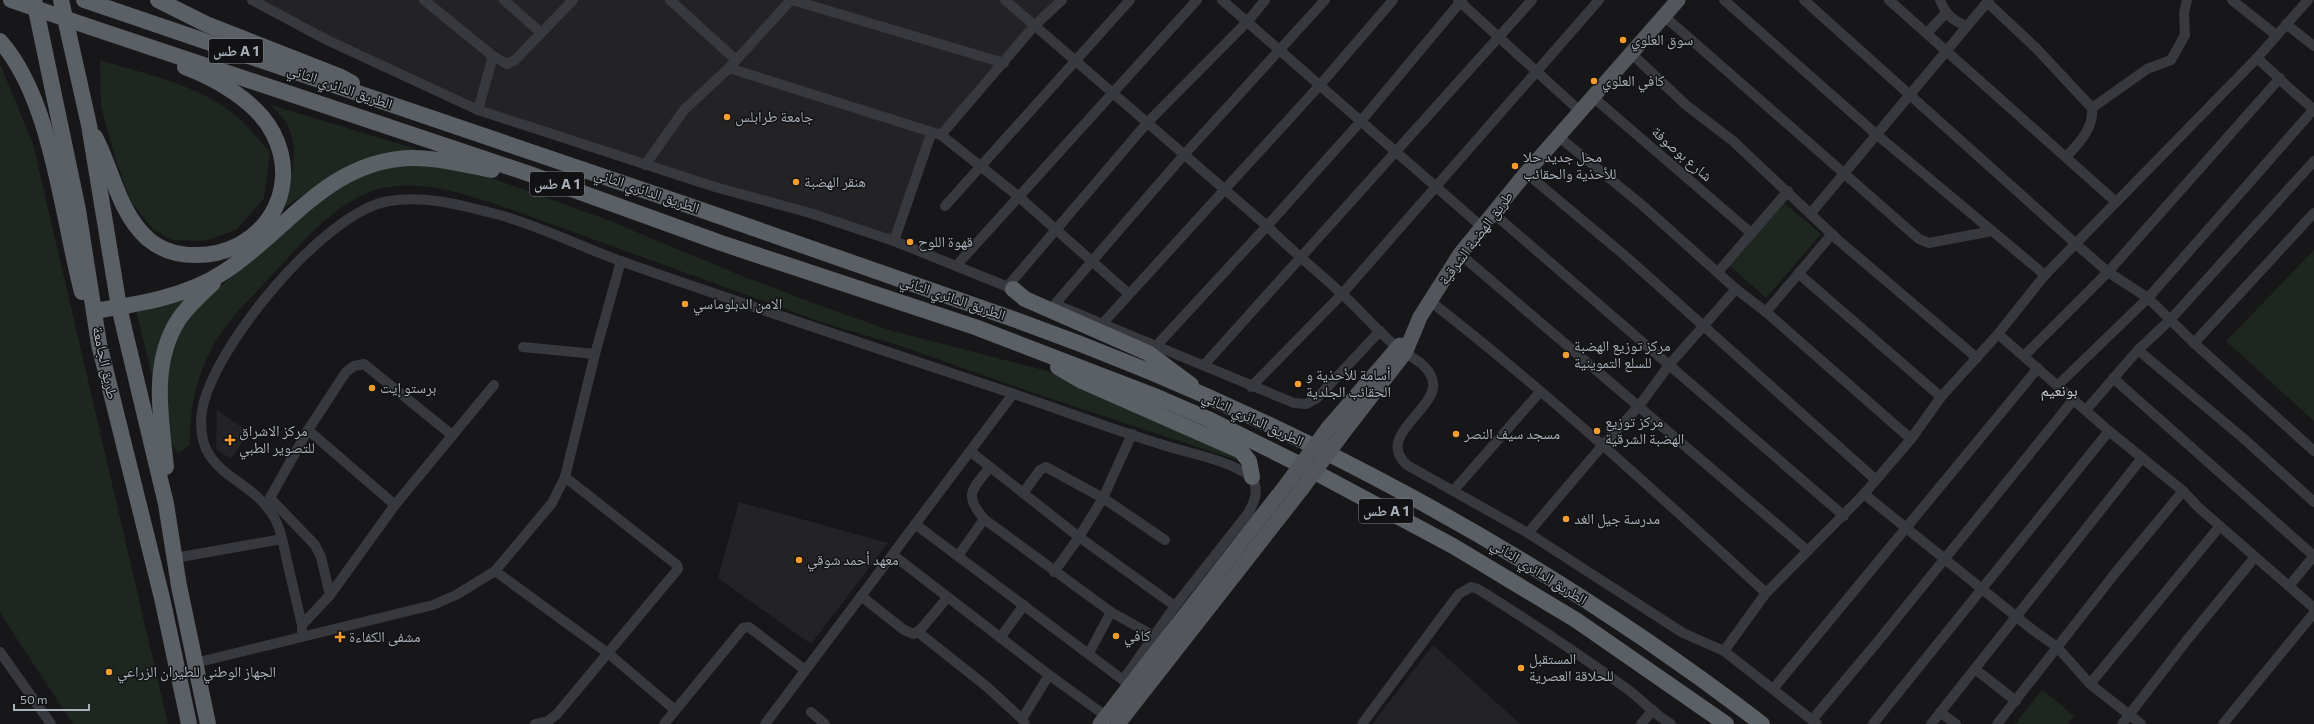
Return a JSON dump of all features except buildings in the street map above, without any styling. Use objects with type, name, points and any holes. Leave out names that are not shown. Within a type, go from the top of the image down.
[{"type":"highway","name":"الطريق الدائري الثاني","points":[[11,0],[112,35],[217,68],[355,117],[545,180],[721,242],[1021,344],[1157,396],[1208,419],[1311,470],[1447,543],[1576,620],[1726,724]]},
{"type":"highway","name":"طريق الجامعة","points":[[34,0],[78,210],[99,344],[162,598],[189,724]]},
{"type":"highway","name":"طريق الجامعة","points":[[61,0],[89,125],[119,307],[166,504],[195,663],[208,724]]},
{"type":"highway","name":"الطريق الدائري الثاني","points":[[84,0],[692,207],[1067,338],[1201,394],[1332,457],[1440,512],[1638,636],[1718,690],[1762,724]]},
{"type":"highway","points":[[158,0],[206,24],[341,77],[388,104]]},
{"type":"highway","points":[[89,125],[104,154],[129,216],[148,238],[158,246],[188,255],[223,253],[242,245],[256,235],[267,222],[276,206],[283,175],[282,160],[272,132],[258,114],[224,87],[198,72],[144,51],[112,35]]},
{"type":"highway","points":[[0,41],[26,81],[39,115],[54,166],[74,261],[99,344]]},
{"type":"highway","points":[[166,504],[166,472],[159,383],[162,363],[179,319],[224,272],[323,189],[344,175],[363,168],[389,161],[410,158],[476,167],[545,180]]},
{"type":"highway","points":[[95,311],[119,307],[190,290],[224,272]]},
{"type":"highway","points":[[1010,288],[1025,299],[1148,353],[1173,370],[1201,394]]},
{"type":"highway","points":[[1021,344],[1082,380],[1241,451],[1249,461],[1252,477]]},
{"type":"main road","name":"طريق الهضبة الشرقية","points":[[1401,350],[1460,254],[1526,173],[1678,0]]},
{"type":"main road","points":[[1110,722],[1131,687],[1328,428],[1401,350]]},
{"type":"main road","points":[[1131,687],[1301,490],[1401,350]]},
{"type":"street","points":[[252,0],[327,40],[478,110],[644,165],[715,187],[810,213],[894,241],[1010,288],[1103,322],[1204,365],[1251,387],[1300,405],[1311,402],[1380,331]]},
{"type":"street","points":[[424,0],[493,56],[504,63],[510,63],[573,0]]},
{"type":"street","points":[[504,0],[540,32]]},
{"type":"street","points":[[670,0],[736,60]]},
{"type":"street","points":[[644,165],[684,110],[729,68],[791,0],[1004,63]]},
{"type":"street","points":[[1005,0],[1183,156],[1268,226],[1299,258],[1342,294],[1401,350],[1427,369],[1433,378],[1433,387],[1429,397],[1398,440],[1397,449],[1400,459],[1407,465],[1454,490],[1528,533],[1683,633],[1724,651],[1814,722],[1944,558],[2074,399]]},
{"type":"street","points":[[894,241],[936,135],[1004,63],[1035,25],[1062,0]]},
{"type":"street","points":[[945,206],[980,165],[1130,0]]},
{"type":"street","points":[[956,266],[1018,196],[1114,94],[1197,0]]},
{"type":"street","points":[[1222,0],[1436,185],[1482,227]]},
{"type":"street","points":[[1010,288],[1056,230],[1147,123],[1248,21],[1264,0]]},
{"type":"street","points":[[1055,304],[1183,156],[1325,0]]},
{"type":"street","points":[[1103,322],[1320,85],[1393,0]]},
{"type":"street","points":[[1204,365],[1299,258],[1500,38],[1532,0]]},
{"type":"street","points":[[1251,387],[1342,294],[1599,0]]},
{"type":"street","points":[[1724,0],[1876,134],[2045,275]]},
{"type":"street","points":[[1804,0],[1908,96],[2108,272],[2148,298],[2194,343],[2314,451]]},
{"type":"street","points":[[1889,0],[2116,202]]},
{"type":"street","points":[[1940,0],[1946,13],[1957,22],[1967,26]]},
{"type":"street","points":[[2092,108],[2147,69],[2171,60],[2186,35],[2184,13],[2187,0]]},
{"type":"street","points":[[2232,0],[2276,35]]},
{"type":"street","points":[[1724,651],[1766,593],[1844,516],[1864,494],[1911,439],[1941,397],[1998,334],[2045,275],[2257,58],[2308,0]]},
{"type":"street","points":[[1156,345],[1268,226],[1361,121],[1460,1],[1581,112]]},
{"type":"street","points":[[1811,213],[1988,1],[2037,49],[2092,108],[2092,120],[2083,138],[2066,156]]},
{"type":"street","points":[[1927,33],[1946,13]]},
{"type":"street","points":[[1664,16],[1924,242],[1939,242],[1992,231]]},
{"type":"street","points":[[2286,24],[2314,46]]},
{"type":"street","points":[[1631,53],[1682,101],[1732,141],[1788,191],[1832,234],[1977,358]]},
{"type":"street","points":[[478,110],[493,56]]},
{"type":"street","points":[[2058,386],[2148,298],[2314,109],[2257,58]]},
{"type":"street","points":[[729,68],[936,135],[980,165],[1018,196],[1129,294]]},
{"type":"street","points":[[2025,355],[2108,272],[2280,78]]},
{"type":"street","name":"شارع بوصوفة","points":[[1593,97],[1751,233]]},
{"type":"street","points":[[1559,137],[1642,205],[1736,289],[1766,312],[1911,439]]},
{"type":"street","points":[[2086,410],[2138,350],[2170,320],[2314,161]]},
{"type":"street","points":[[1526,173],[1704,325],[1876,480]]},
{"type":"street","points":[[1718,272],[1788,191]]},
{"type":"street","points":[[330,594],[321,557],[315,544],[268,502],[220,468],[207,455],[201,431],[202,410],[212,380],[224,354],[255,310],[295,266],[345,219],[385,202],[415,198],[447,202],[500,216],[621,261],[1132,434],[1219,461],[1252,477],[1256,488],[1255,500],[1249,512],[1175,606],[1154,636],[1131,687],[1089,653],[915,524]]},
{"type":"street","points":[[1493,213],[1844,516]]},
{"type":"street","points":[[2194,343],[2314,213]]},
{"type":"street","points":[[1766,312],[1832,234]]},
{"type":"street","points":[[1460,254],[1582,360],[1639,406],[1808,551]]},
{"type":"street","points":[[195,663],[433,604],[456,595],[495,571],[552,503],[565,477],[595,354],[621,261]]},
{"type":"street","points":[[1799,274],[1941,397]]},
{"type":"street","points":[[1528,533],[1602,446],[1639,406],[1669,365],[1736,289]]},
{"type":"street","points":[[1430,301],[1493,350],[1766,593]]},
{"type":"street","points":[[1998,334],[2025,355],[2109,431],[2183,490],[2220,526],[2314,608]]},
{"type":"street","points":[[523,347],[595,354]]},
{"type":"street","points":[[2138,350],[2243,438],[2314,502]]},
{"type":"street","points":[[268,502],[308,430],[346,372],[354,366],[364,364],[452,435]]},
{"type":"street","points":[[1773,689],[2038,368]]},
{"type":"street","points":[[2113,378],[2314,556],[2289,586]]},
{"type":"street","points":[[302,625],[330,594],[395,505],[494,385]]},
{"type":"street","points":[[1454,490],[1540,392]]},
{"type":"street","points":[[765,724],[971,452],[1013,394]]},
{"type":"street","points":[[308,430],[395,505]]},
{"type":"street","points":[[1873,724],[2109,431]]},
{"type":"street","points":[[1054,572],[1079,537],[1103,498],[1132,434]]},
{"type":"street","points":[[971,452],[1079,537],[1175,606]]},
{"type":"street","points":[[1931,724],[2142,458]]},
{"type":"street","points":[[990,467],[972,490],[971,499],[973,506],[984,519],[1054,572],[1111,612],[1154,636]]},
{"type":"street","points":[[1023,493],[1040,470],[1046,467],[1103,498],[1165,540]]},
{"type":"street","points":[[535,724],[548,721],[557,714],[609,654],[678,568],[565,477]]},
{"type":"street","points":[[1998,724],[2057,647],[2183,490]]},
{"type":"street","points":[[1864,494],[2017,617],[2057,647],[2090,684],[2141,724]]},
{"type":"street","points":[[268,502],[282,539],[302,625],[302,636]]},
{"type":"street","points":[[958,556],[984,519]]},
{"type":"street","points":[[2090,684],[2220,526]]},
{"type":"street","points":[[175,558],[282,539]]},
{"type":"street","points":[[893,555],[1110,722]]},
{"type":"street","points":[[2122,724],[2187,640],[2255,557]]},
{"type":"street","points":[[495,571],[609,654],[675,710]]},
{"type":"street","points":[[1362,724],[1459,594],[1471,587],[1478,589],[1527,620],[1625,687],[1671,724]]},
{"type":"street","points":[[862,596],[904,630],[914,634],[918,632],[947,598]]},
{"type":"street","points":[[1000,638],[1024,605]]},
{"type":"street","points":[[1089,653],[1111,612]]},
{"type":"street","points":[[2224,724],[2314,613]]},
{"type":"street","points":[[664,724],[746,627],[749,627],[805,670]]},
{"type":"street","points":[[918,632],[986,686],[1024,722],[1049,675]]},
{"type":"street","points":[[0,652],[52,724]]},
{"type":"street","points":[[1975,669],[2016,701]]},
{"type":"street","points":[[1641,724],[1653,710]]},
{"type":"street","points":[[811,712],[825,724]]},
{"type":"street","points":[[1940,712],[1956,724]]},
{"type":"shaded area","name":"جامعة طرابلس","points":[[252,0],[1062,0],[941,135],[931,134],[894,241],[517,124]]},
{"type":"shaded area","points":[[100,60],[174,82],[210,98],[241,120],[270,152],[264,198],[236,230],[204,241],[172,240],[154,230],[131,202],[116,161],[101,106]]},
{"type":"shaded area","points":[[0,64],[33,144],[168,724],[73,724],[0,613]]},
{"type":"shaded area","points":[[271,105],[413,148],[424,154],[324,182],[280,210],[291,178],[294,156],[293,144],[287,124]]},
{"type":"shaded area","points":[[401,163],[466,171],[494,179],[605,219],[742,276],[889,330],[1047,371],[1236,456],[1240,461],[1028,391],[898,345],[821,322],[510,209],[448,190],[415,186],[383,188],[356,198],[344,206],[309,235],[241,308],[219,336],[207,358],[198,382],[192,407],[190,445],[178,453],[165,434],[162,393],[171,346],[196,307],[345,181]]},
{"type":"shaded area","points":[[1783,202],[1821,234],[1766,298],[1729,265]]},
{"type":"shaded area","points":[[2314,250],[2314,421],[2226,341]]},
{"type":"shaded area","points":[[194,293],[158,352],[152,376],[136,311]]},
{"type":"shaded area","name":"مركز الاشراق للتصوير الطبي","points":[[217,410],[249,432],[231,459],[216,449]]},
{"type":"shaded area","name":"معهد أحمد شوقي","points":[[739,502],[888,543],[811,644],[718,578]]},
{"type":"shaded area","points":[[1433,645],[1520,724],[1372,724]]},
{"type":"shaded area","points":[[2042,690],[2074,716],[2068,724],[2015,724]]},
{"type":"place","name":"سوق العلوي","points":[[1623,40]]},
{"type":"place","name":"كافي العلوي","points":[[1594,81]]},
{"type":"place","name":"جامعة طرابلس","points":[[727,117]]},
{"type":"place","name":"محل جديد حلا للأحذية والحقائب","points":[[1515,166]]},
{"type":"place","name":"هنقر الهضبة","points":[[796,182]]},
{"type":"place","name":"قهوة اللوح","points":[[910,242]]},
{"type":"place","name":"الامن الدبلوماسي","points":[[685,304]]},
{"type":"place","name":"مركز توزيع الهضبة للسلع التموينية","points":[[1566,355]]},
{"type":"place","name":"أسامة للأحذية و الحقائب الجلدية","points":[[1298,384]]},
{"type":"place","name":"برستو إيت","points":[[372,388]]},
{"type":"place","name":"مركز توزيع الهضبة الشرقية","points":[[1597,431]]},
{"type":"place","name":"مسجد سيف النصر","points":[[1456,434]]},
{"type":"place","name":"مركز الاشراق للتصوير الطبي","points":[[230,440]]},
{"type":"place","name":"مدرسة جيل الغد","points":[[1566,519]]},
{"type":"place","name":"معهد أحمد شوقي","points":[[799,560]]},
{"type":"place","name":"كافي","points":[[1116,636]]},
{"type":"place","name":"مشفى الكفاءة","points":[[340,637]]},
{"type":"place","name":"المستقبل للحلاقة العصرية","points":[[1521,668]]},
{"type":"place","name":"الجهاز الوطني للطيران الزراعي","points":[[109,672]]},
{"type":"district","name":"بونعيم","points":[[2059,390]]}]
